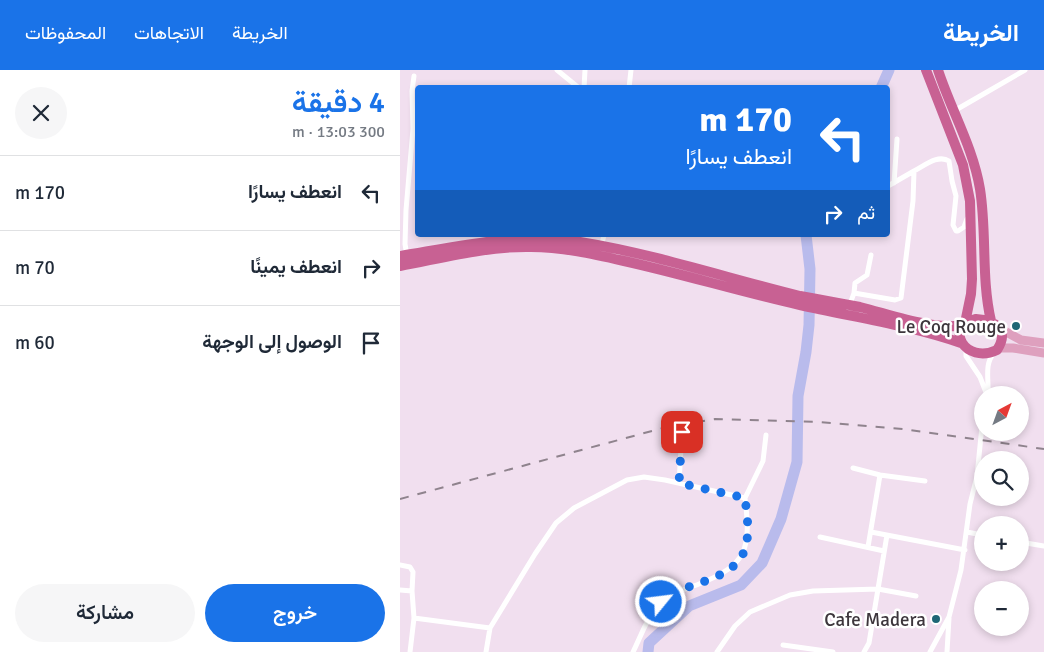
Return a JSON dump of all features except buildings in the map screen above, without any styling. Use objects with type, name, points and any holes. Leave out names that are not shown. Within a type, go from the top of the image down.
[{"type":"highway","points":[[926,70],[962,165],[970,201],[971,294],[959,338],[971,352],[984,354],[997,349],[1002,340],[1002,334],[995,325],[984,282],[984,229],[980,187],[973,159],[938,70]]},
{"type":"highway","points":[[404,260],[510,247],[600,251],[817,304],[930,334],[964,346]]},
{"type":"highway","points":[[817,304],[849,305],[935,325],[956,326],[976,319],[995,325]]},
{"type":"main road","points":[[995,325],[1021,340],[1044,344]]},
{"type":"main road","points":[[997,349],[1013,348],[1044,353]]},
{"type":"street","points":[[557,70],[575,85]]},
{"type":"street","points":[[584,85],[585,70]]},
{"type":"street","points":[[629,85],[631,70]]},
{"type":"street","points":[[953,111],[1025,70]]},
{"type":"street","points":[[404,260],[414,76]]},
{"type":"street","points":[[894,183],[897,139]]},
{"type":"street","points":[[890,185],[939,158],[944,158],[949,161],[956,196],[954,225],[956,231],[964,227],[970,201]]},
{"type":"street","points":[[854,293],[892,300],[901,298],[914,201],[914,172]]},
{"type":"street","points":[[600,251],[604,237]]},
{"type":"street","points":[[849,305],[854,293],[855,282],[867,275],[870,255]]},
{"type":"street","points":[[964,346],[966,356],[980,377],[984,386]]},
{"type":"street","points":[[987,386],[988,362],[997,349]]},
{"type":"street","points":[[679,483],[682,432]]},
{"type":"street","points":[[633,652],[653,612],[661,602],[677,591],[699,584],[726,571],[740,558],[745,550],[748,530],[745,498],[763,461],[766,435]]},
{"type":"street","points":[[930,652],[948,617],[962,570],[980,441]]},
{"type":"street","points":[[853,468],[880,475],[925,481]]},
{"type":"street","points":[[868,546],[880,475]]},
{"type":"street","points":[[486,652],[490,628],[535,554],[556,523],[566,513],[627,480],[644,477],[745,498]]},
{"type":"street","points":[[871,532],[965,550]]},
{"type":"street","points":[[967,532],[974,533]]},
{"type":"street","points":[[864,652],[869,643],[886,535]]},
{"type":"street","points":[[820,537],[884,551]]},
{"type":"street","points":[[1029,544],[1044,546]]},
{"type":"street","points":[[400,565],[412,569],[414,618],[410,652]]},
{"type":"street","points":[[717,652],[735,626],[750,612],[768,603],[790,596],[813,591],[878,589],[916,596]]},
{"type":"street","points":[[400,590],[412,591]]},
{"type":"street","points":[[947,652],[948,617]]},
{"type":"street","points":[[414,618],[490,628]]},
{"type":"street","points":[[784,645],[833,652]]},
{"type":"waterway","points":[[882,85],[889,70]]},
{"type":"waterway","points":[[648,652],[649,643],[689,606],[741,585],[762,563],[781,519],[797,462],[798,396],[809,325],[810,269],[806,237]]},
{"type":"railway","points":[[400,499],[663,428],[715,419],[820,422],[903,429],[1044,449]]},
{"type":"place","name":"Le Coq Rouge","points":[[1016,326]]},
{"type":"place","name":"Cafe Madera","points":[[936,619]]},
{"type":"route","points":[[661,602],[677,591],[699,584],[726,571],[740,558],[745,550],[747,540],[745,498],[679,483],[682,432]]}]
